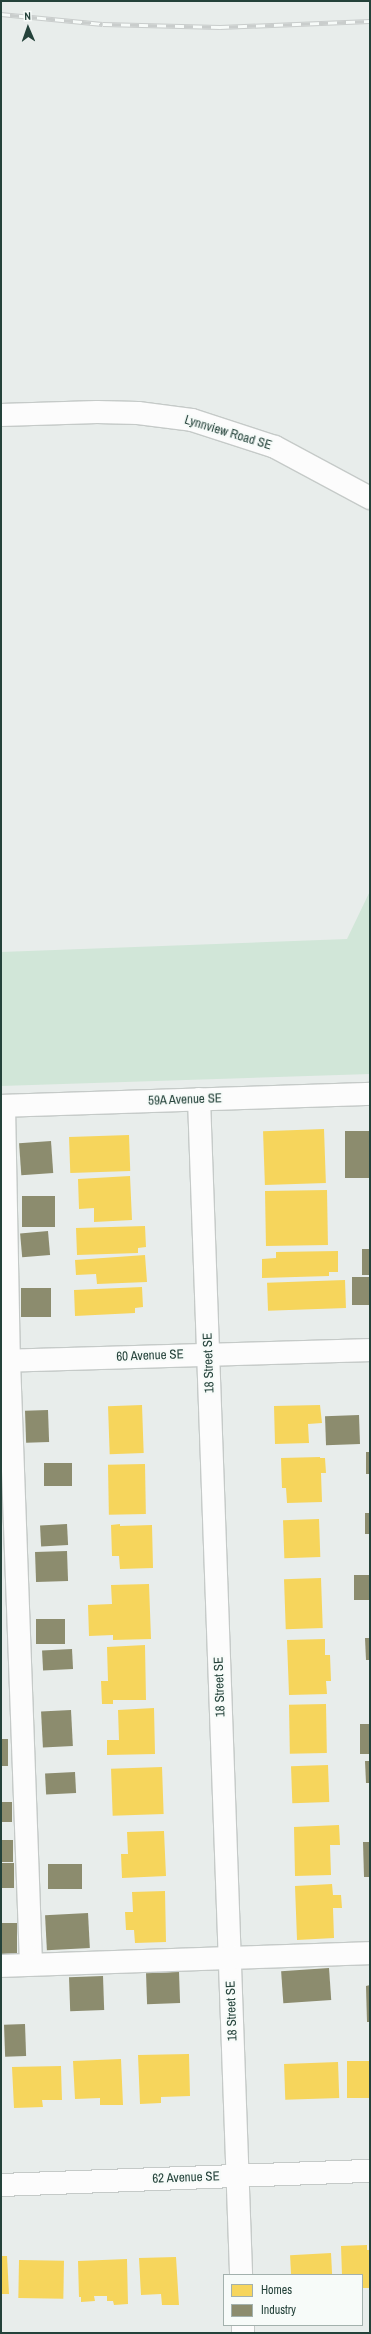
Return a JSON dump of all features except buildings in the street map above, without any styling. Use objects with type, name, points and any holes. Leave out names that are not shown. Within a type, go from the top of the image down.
[{"type":"street","name":"Lynnview Road SE","points":[[1,415],[97,412],[138,413],[192,420],[275,447],[370,498]]},
{"type":"street","name":"59A Avenue SE","points":[[2,1106],[370,1094]]},
{"type":"street","name":"18 Street SE","points":[[199,1099],[241,2274]]},
{"type":"street","points":[[2,1106],[5,1361],[31,1965]]},
{"type":"street","name":"60 Avenue SE","points":[[5,1361],[370,1350]]},
{"type":"street","points":[[1,1966],[370,1953]]},
{"type":"street","name":"62 Avenue SE","points":[[1,2184],[370,2171]]},
{"type":"green space","points":[[370,891],[370,1074],[1,1086],[1,952],[347,939]]},
{"type":"railway","points":[[1,14],[103,24],[220,27],[370,21]]}]
